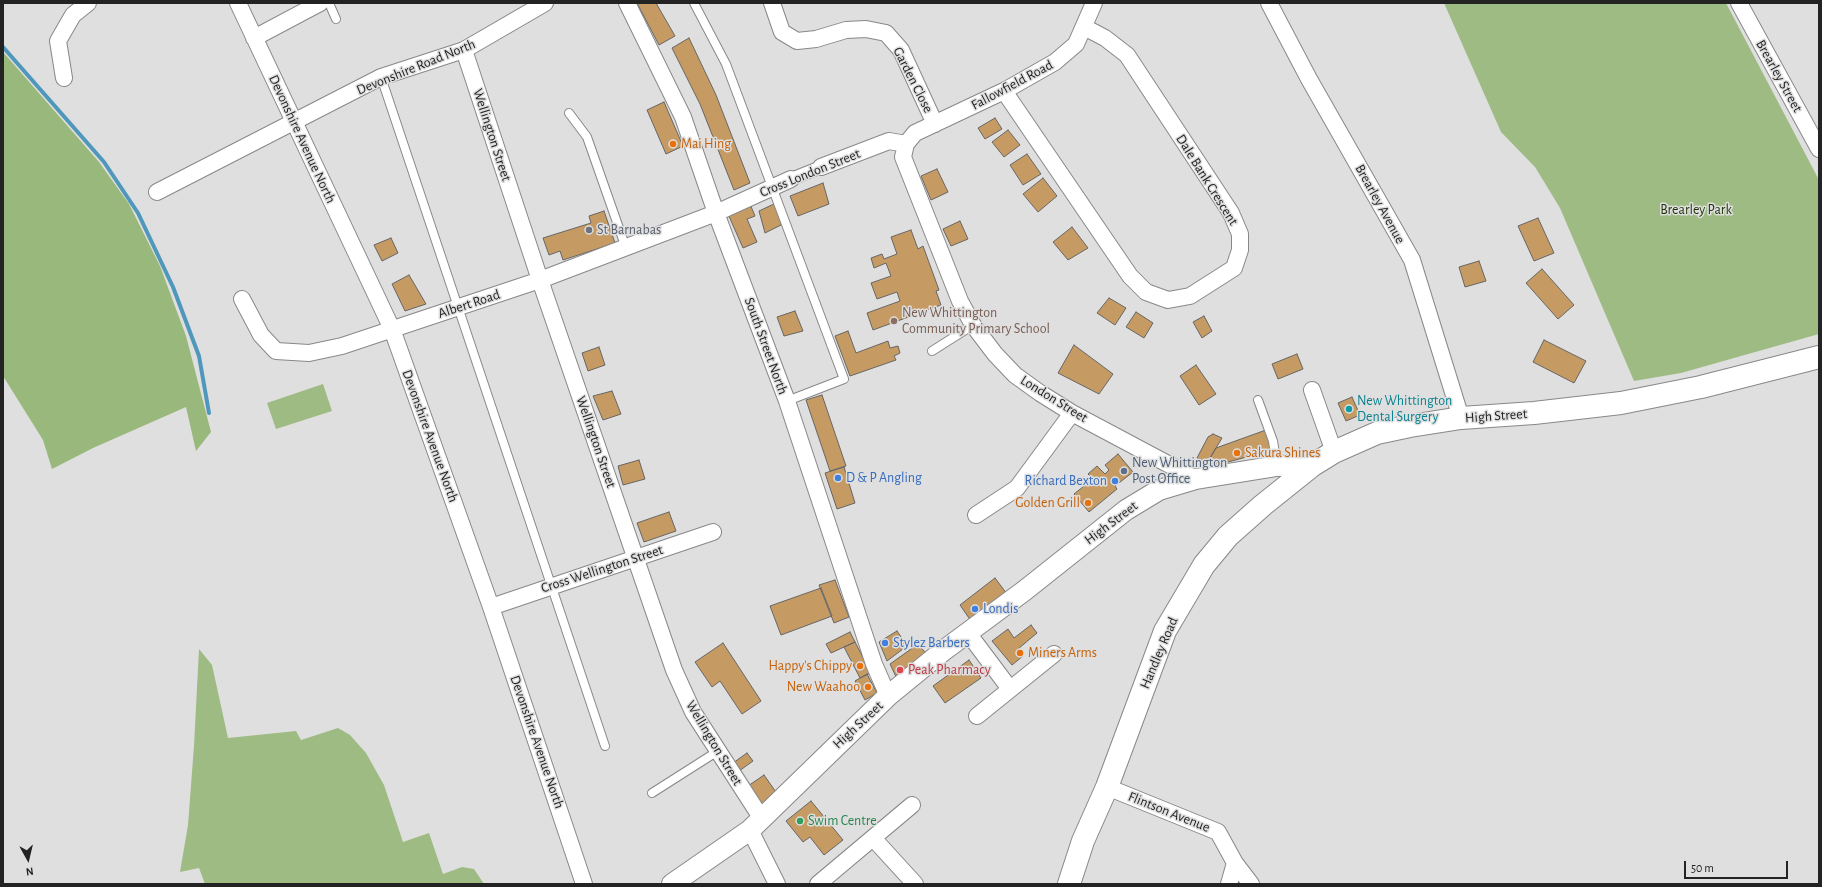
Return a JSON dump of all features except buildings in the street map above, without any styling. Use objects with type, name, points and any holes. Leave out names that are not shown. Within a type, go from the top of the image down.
[{"type":"main road","name":"High Street","points":[[1313,465],[1334,452],[1377,432],[1461,418],[1534,413],[1621,403],[1701,387],[1819,357]]},
{"type":"main road","name":"Handley Road","points":[[1070,884],[1083,841],[1107,787],[1165,631],[1204,565],[1228,536],[1262,505],[1313,465]]},
{"type":"street","points":[[64,78],[58,41],[72,15],[88,3]]},
{"type":"street","name":"Devonshire Avenue North","points":[[238,3],[392,330],[491,607],[584,884]]},
{"type":"street","points":[[254,38],[320,3]]},
{"type":"street","name":"Devonshire Road North","points":[[157,192],[381,77],[464,50],[545,3]]},
{"type":"street","name":"South Street North","points":[[627,3],[683,117],[716,213],[787,401],[874,664],[888,696]]},
{"type":"street","name":"Garden Close","points":[[772,3],[782,32],[797,41],[816,39],[846,30],[866,29],[886,34],[901,50],[935,124]]},
{"type":"street","name":"Fallowfield Road","points":[[906,144],[915,134],[1004,92],[1055,62],[1076,44],[1094,3]]},
{"type":"street","name":"Brearley Avenue","points":[[1269,3],[1309,79],[1412,260],[1461,418]]},
{"type":"street","name":"Brearley Street","points":[[1739,3],[1819,149]]},
{"type":"street","name":"Dale Bank Crescent","points":[[1004,92],[1130,276],[1146,292],[1168,300],[1190,296],[1234,268],[1240,250],[1240,234],[1231,213],[1127,55],[1104,38],[1084,26]]},
{"type":"street","name":"Wellington Street","points":[[464,50],[540,280],[674,670],[693,712],[718,751],[756,824],[777,884]]},
{"type":"street","name":"Cross London Street","points":[[716,213],[791,179],[889,141],[906,144]]},
{"type":"street","name":"London Street","points":[[906,144],[903,157],[960,301],[973,325],[995,354],[1015,376],[1072,413],[1196,479]]},
{"type":"street","name":"Albert Road","points":[[242,299],[261,335],[276,351],[309,353],[342,346],[540,280],[716,213]]},
{"type":"street","points":[[1312,390],[1334,452]]},
{"type":"street","points":[[976,515],[1017,488],[1072,413]]},
{"type":"street","name":"High Street","points":[[672,884],[756,824],[888,696],[1126,510],[1159,490],[1196,479],[1277,466],[1313,465]]},
{"type":"street","name":"Cross Wellington Street","points":[[491,607],[713,532]]},
{"type":"street","points":[[968,633],[1010,689]]},
{"type":"street","points":[[977,716],[1054,654]]},
{"type":"street","name":"Flintson Avenue","points":[[1107,787],[1218,832],[1235,863],[1251,884]]},
{"type":"street","points":[[818,884],[912,805]]},
{"type":"street","points":[[873,838],[915,884]]},
{"type":"street","points":[[1229,884],[1235,863]]},
{"type":"lane","points":[[329,3],[336,19]]},
{"type":"lane","points":[[694,3],[726,64],[844,379],[787,401]]},
{"type":"lane","points":[[381,77],[605,746]]},
{"type":"lane","points":[[569,113],[587,137],[626,248]]},
{"type":"lane","points":[[932,351],[973,325]]},
{"type":"lane","points":[[1258,400],[1273,441],[1277,466]]},
{"type":"lane","points":[[652,794],[718,751]]},
{"type":"green space","name":"Brearley Park","points":[[1444,3],[1726,3],[1819,180],[1819,334],[1681,373],[1634,381],[1560,208],[1535,167],[1501,132]]},
{"type":"green space","points":[[3,52],[99,162],[129,204],[160,266],[186,336],[211,432],[196,451],[186,407],[93,448],[52,469],[43,440],[3,376]]},
{"type":"green space","points":[[323,384],[332,411],[276,429],[267,403]]},
{"type":"green space","points":[[199,649],[212,665],[228,738],[296,731],[301,740],[338,728],[350,735],[366,753],[384,785],[403,842],[429,833],[443,874],[462,867],[474,869],[484,884],[205,884],[199,868],[180,872],[188,825]]},
{"type":"waterway","points":[[3,47],[104,162],[138,213],[173,287],[199,356],[209,413]]},
{"type":"place","name":"Mai Hing","points":[[673,144]]},
{"type":"place","name":"St Barnabas","points":[[589,230]]},
{"type":"place","name":"New Whittington Community Primary School","points":[[894,321]]},
{"type":"place","name":"New Whittington Dental Surgery","points":[[1349,409]]},
{"type":"place","name":"Sakura Shines","points":[[1237,453]]},
{"type":"place","name":"New Whittington Post Office","points":[[1124,471]]},
{"type":"place","name":"D & P Angling","points":[[838,478]]},
{"type":"place","name":"Richard Bexton","points":[[1115,481]]},
{"type":"place","name":"Golden Grill","points":[[1088,503]]},
{"type":"place","name":"Londis","points":[[975,609]]},
{"type":"place","name":"Stylez Barbers","points":[[885,643]]},
{"type":"place","name":"Miners Arms","points":[[1020,653]]},
{"type":"place","name":"Happy's Chippy","points":[[860,666]]},
{"type":"place","name":"Peak Pharmacy","points":[[900,670]]},
{"type":"place","name":"New Waahoo","points":[[868,687]]},
{"type":"place","name":"Swim Centre","points":[[800,821]]}]
